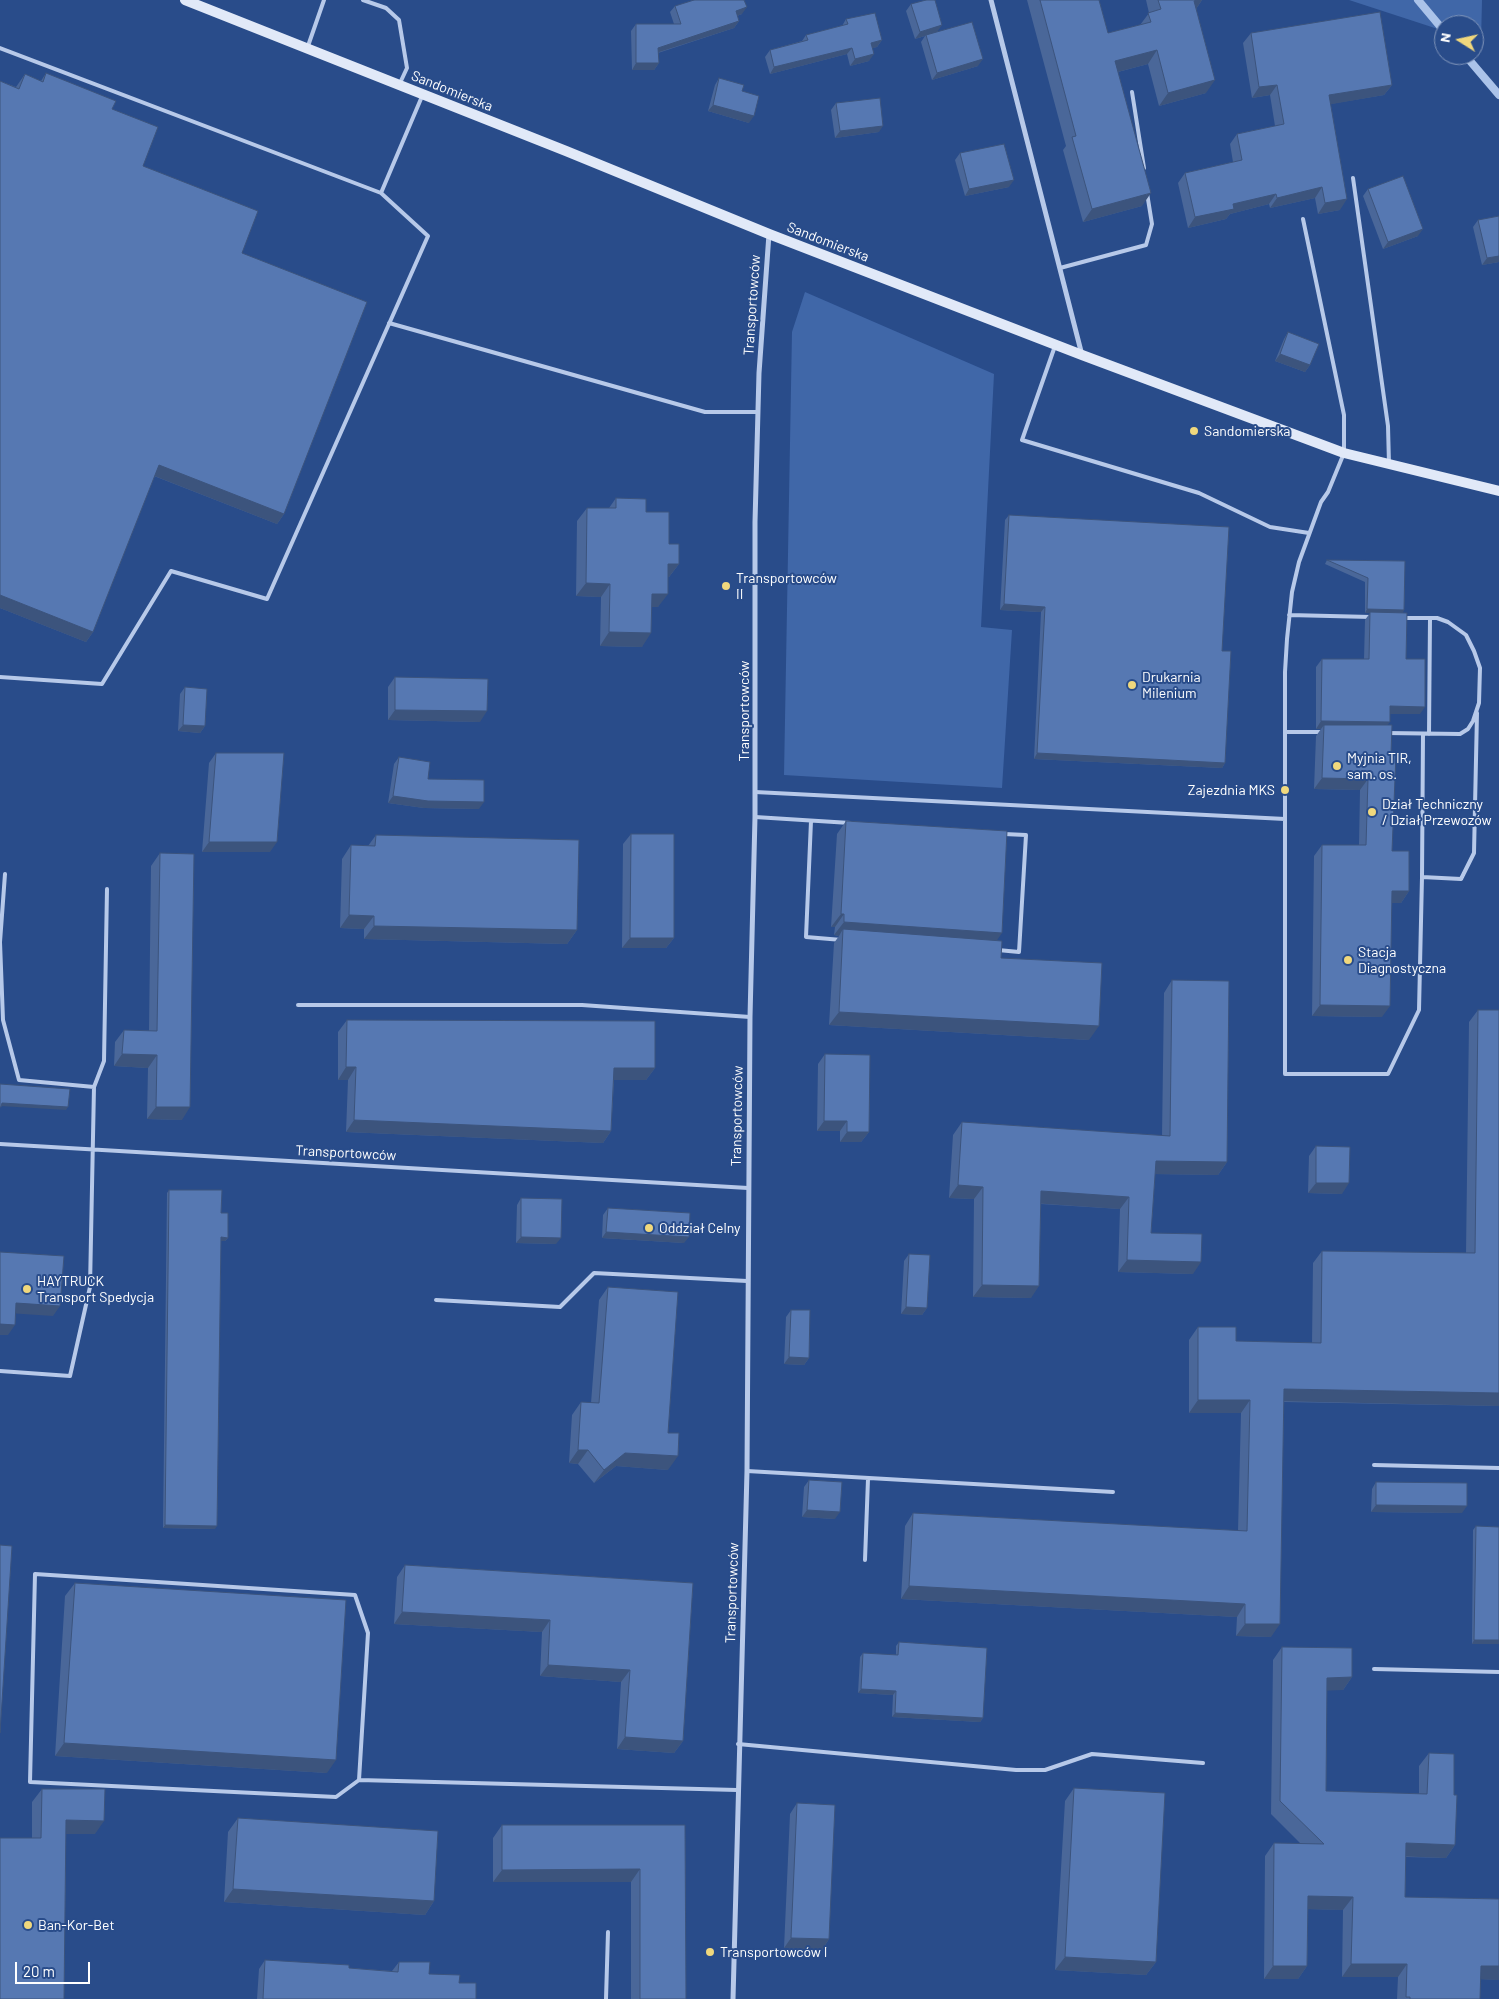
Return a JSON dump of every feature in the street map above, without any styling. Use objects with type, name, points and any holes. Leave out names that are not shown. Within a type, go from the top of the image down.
[{"type":"street","name":"Sandomierska","points":[[185,0],[769,234],[1055,345],[1344,453],[1499,491]]},
{"type":"street","points":[[991,0],[1082,355]]},
{"type":"street","name":"Transportowców","points":[[733,1999],[738,1744],[747,1471],[747,1281],[750,1017],[755,816],[754,589],[758,372],[769,234]]},
{"type":"lane","points":[[307,48],[324,0]]},
{"type":"lane","points":[[363,0],[386,8],[400,20],[407,68],[400,85]]},
{"type":"lane","points":[[0,48],[381,193],[428,236],[268,599],[171,572],[102,684],[0,677]]},
{"type":"lane","points":[[1132,92],[1145,177]]},
{"type":"lane","points":[[381,193],[423,94]]},
{"type":"lane","points":[[1353,178],[1388,426],[1389,464]]},
{"type":"lane","points":[[1060,268],[1146,245],[1152,224],[1146,186]]},
{"type":"lane","points":[[1303,219],[1344,415],[1344,453],[1328,492],[1320,502],[1298,562],[1289,615],[1285,672],[1285,1074],[1388,1074],[1419,1010],[1423,734]]},
{"type":"lane","points":[[389,323],[705,412],[758,412]]},
{"type":"lane","points":[[1055,345],[1022,440],[1199,493],[1270,527],[1309,533]]},
{"type":"lane","points":[[1289,615],[1375,617]]},
{"type":"lane","points":[[1393,617],[1430,618],[1448,622],[1457,627],[1466,635],[1474,650],[1480,668],[1481,679],[1477,713],[1474,853],[1461,879],[1422,877]]},
{"type":"lane","points":[[1429,734],[1430,618]]},
{"type":"lane","points":[[1383,733],[1460,734],[1468,729],[1477,713]]},
{"type":"lane","points":[[1285,732],[1324,732]]},
{"type":"lane","points":[[755,792],[1285,820]]},
{"type":"lane","points":[[755,816],[860,824]]},
{"type":"lane","points":[[811,821],[806,937],[844,940]]},
{"type":"lane","points":[[990,950],[1019,952],[1026,835],[997,833]]},
{"type":"lane","points":[[5,874],[0,942],[4,1020],[19,1080],[94,1087]]},
{"type":"lane","points":[[0,1371],[70,1376],[90,1287],[94,1087],[104,1061],[107,889]]},
{"type":"lane","points":[[298,1005],[582,1005],[750,1017]]},
{"type":"lane","name":"Transportowców","points":[[0,1144],[748,1188]]},
{"type":"lane","points":[[436,1300],[560,1307],[594,1273],[747,1281]]},
{"type":"lane","points":[[1374,1465],[1499,1468]]},
{"type":"lane","points":[[747,1471],[1113,1492]]},
{"type":"lane","points":[[865,1560],[868,1479]]},
{"type":"lane","points":[[359,1780],[368,1633],[354,1595],[35,1574],[30,1782],[336,1797],[359,1780],[737,1790]]},
{"type":"lane","points":[[1374,1669],[1499,1672]]},
{"type":"lane","points":[[738,1744],[1016,1770],[1045,1770],[1092,1754],[1203,1763]]},
{"type":"lane","points":[[606,1999],[608,1932]]},
{"type":"shaded area","points":[[1349,0],[1482,0],[1482,15],[1434,15],[1434,28]]},
{"type":"shaded area","points":[[805,292],[994,374],[981,627],[1012,630],[1002,788],[784,775],[792,332]]},
{"type":"building","points":[[694,0],[744,0],[747,7],[736,11],[739,21],[658,48],[659,63],[636,63],[636,24],[681,24],[675,6]]},
{"type":"building","points":[[935,0],[942,25],[920,32],[911,4]]},
{"type":"building","points":[[1040,0],[1099,0],[1108,33],[1151,22],[1148,13],[1161,9],[1158,0],[1197,0],[1194,1],[1215,80],[1168,93],[1157,50],[1115,61],[1151,193],[1092,209],[1072,137],[1076,136]]},
{"type":"building","points":[[1380,12],[1392,85],[1329,95],[1347,199],[1325,203],[1322,187],[1277,198],[1276,194],[1233,204],[1234,209],[1195,217],[1185,173],[1242,160],[1237,134],[1284,124],[1277,85],[1259,87],[1251,33]]},
{"type":"building","points":[[875,13],[882,40],[871,43],[874,54],[855,59],[852,48],[774,67],[770,50],[808,40],[806,35],[848,24],[846,19]]},
{"type":"building","points":[[972,22],[983,59],[937,73],[926,35]]},
{"type":"building","points":[[46,73],[116,101],[112,109],[158,127],[143,166],[258,211],[242,253],[367,302],[284,514],[159,465],[93,632],[0,595],[0,81],[19,89],[25,74],[43,82]]},
{"type":"building","points":[[719,78],[744,85],[742,91],[759,96],[754,116],[713,105]]},
{"type":"building","points":[[880,98],[883,126],[840,131],[836,103]]},
{"type":"building","points":[[1004,144],[1014,180],[969,189],[960,153]]},
{"type":"building","points":[[1403,176],[1423,229],[1388,242],[1368,189]]},
{"type":"building","points":[[1499,216],[1499,256],[1487,258],[1478,220]]},
{"type":"building","points":[[1288,332],[1319,344],[1310,365],[1280,354]]},
{"type":"building","points":[[616,498],[646,499],[646,512],[669,512],[669,544],[679,544],[679,564],[668,564],[668,594],[652,594],[651,633],[609,632],[610,584],[586,583],[587,508],[616,508]]},
{"type":"building","points":[[1009,515],[1229,527],[1222,651],[1231,651],[1225,763],[1037,753],[1045,607],[1004,604]]},
{"type":"building","points":[[1327,560],[1405,561],[1404,610],[1367,609],[1368,578]]},
{"type":"building","points":[[1370,612],[1407,613],[1406,659],[1425,659],[1425,707],[1390,706],[1390,722],[1321,721],[1322,659],[1369,659]]},
{"type":"building","points":[[395,677],[488,679],[487,711],[395,710]]},
{"type":"building","points":[[185,687],[207,689],[205,726],[183,725]]},
{"type":"building","points":[[1324,725],[1392,725],[1391,754],[1396,754],[1392,851],[1409,851],[1409,891],[1392,891],[1390,1006],[1320,1005],[1322,845],[1366,845],[1368,779],[1322,778]]},
{"type":"building","points":[[216,753],[284,753],[277,842],[209,842]]},
{"type":"building","points":[[399,757],[430,762],[428,779],[484,780],[484,802],[428,801],[393,796]]},
{"type":"building","points":[[846,821],[1007,831],[1002,933],[844,922],[844,914],[841,914]]},
{"type":"building","points":[[631,834],[674,834],[674,938],[630,938]]},
{"type":"building","points":[[376,835],[579,840],[577,930],[374,926],[374,916],[349,915],[351,845],[375,846]]},
{"type":"building","points":[[160,853],[194,854],[190,1107],[156,1107],[157,1055],[122,1054],[124,1030],[157,1031]]},
{"type":"building","points":[[843,929],[1002,941],[1001,958],[1102,963],[1099,1026],[839,1012]]},
{"type":"building","points":[[1172,980],[1229,981],[1227,1162],[1156,1161],[1151,1233],[1202,1234],[1201,1262],[1127,1260],[1129,1197],[1041,1191],[1039,1286],[982,1285],[983,1187],[958,1185],[962,1122],[1170,1136]]},
{"type":"building","points":[[1478,1010],[1499,1010],[1499,1393],[1284,1389],[1280,1624],[1245,1624],[1245,1604],[909,1586],[913,1513],[1247,1531],[1250,1400],[1198,1400],[1198,1327],[1236,1327],[1236,1341],[1321,1343],[1322,1251],[1475,1253]]},
{"type":"building","points":[[347,1020],[655,1021],[655,1068],[614,1068],[611,1131],[354,1120],[356,1067],[346,1067]]},
{"type":"building","points":[[825,1054],[870,1055],[869,1132],[847,1132],[847,1121],[824,1121]]},
{"type":"building","points":[[0,1084],[70,1089],[68,1107],[2,1103],[0,1107]]},
{"type":"building","points":[[1316,1146],[1350,1147],[1349,1183],[1316,1183]]},
{"type":"building","points":[[169,1190],[222,1190],[221,1213],[228,1213],[228,1238],[221,1237],[217,1526],[165,1525]]},
{"type":"building","points":[[521,1198],[562,1199],[561,1238],[521,1237]]},
{"type":"building","points":[[608,1208],[690,1213],[689,1237],[606,1232]]},
{"type":"building","name":"HAYTRUCK Transport Spedycja","points":[[0,1252],[64,1256],[60,1306],[16,1303],[15,1325],[0,1324]]},
{"type":"building","points":[[909,1254],[930,1255],[927,1308],[906,1307]]},
{"type":"building","points":[[608,1287],[678,1292],[668,1433],[679,1433],[678,1456],[625,1453],[604,1470],[588,1450],[578,1450],[581,1402],[599,1403]]},
{"type":"building","points":[[791,1310],[810,1310],[809,1358],[789,1357]]},
{"type":"building","points":[[809,1480],[842,1482],[840,1512],[807,1510]]},
{"type":"building","points":[[1376,1482],[1467,1483],[1467,1506],[1376,1505]]},
{"type":"building","points":[[1476,1526],[1499,1527],[1499,1640],[1474,1640]]},
{"type":"building","points":[[0,1545],[12,1546],[0,1733]]},
{"type":"building","points":[[405,1565],[693,1583],[683,1741],[625,1737],[630,1670],[548,1665],[550,1620],[402,1612]]},
{"type":"building","points":[[75,1583],[346,1600],[336,1760],[64,1743]]},
{"type":"building","points":[[899,1642],[987,1648],[983,1718],[895,1713],[896,1691],[861,1689],[863,1653],[898,1655]]},
{"type":"building","points":[[1282,1647],[1352,1648],[1352,1677],[1327,1678],[1326,1791],[1427,1794],[1429,1753],[1454,1754],[1454,1795],[1457,1795],[1455,1845],[1406,1843],[1405,1897],[1499,1899],[1499,1966],[1481,1966],[1480,1999],[1410,1999],[1410,1997],[1406,1997],[1407,1964],[1351,1964],[1353,1897],[1308,1896],[1307,1966],[1273,1966],[1274,1843],[1324,1844],[1280,1801]]},
{"type":"building","points":[[1074,1788],[1165,1793],[1156,1962],[1065,1957]]},
{"type":"building","name":"Ban-Kor-Bet","points":[[42,1789],[105,1789],[104,1821],[66,1820],[64,1999],[0,1999],[0,1838],[41,1838]]},
{"type":"building","points":[[797,1803],[835,1805],[829,1939],[791,1938]]},
{"type":"building","points":[[238,1818],[438,1831],[434,1901],[233,1889]]},
{"type":"building","points":[[502,1825],[685,1825],[686,1999],[640,1999],[640,1869],[502,1870]]},
{"type":"building","points":[[265,1960],[349,1965],[349,1968],[398,1972],[399,1962],[430,1962],[429,1974],[460,1975],[459,1983],[476,1983],[476,1999],[263,1999]]},
{"type":"waterway","points":[[1418,0],[1434,19]]},
{"type":"waterway","points":[[1474,65],[1499,95]]},
{"type":"place","name":"Sandomierska","points":[[1194,431]]},
{"type":"place","name":"Transportowców II","points":[[726,586]]},
{"type":"place","name":"Drukarnia Milenium","points":[[1132,685]]},
{"type":"place","name":"Myjnia TIR, sam. os.","points":[[1337,766]]},
{"type":"place","name":"Zajezdnia MKS","points":[[1285,790]]},
{"type":"place","name":"Dział Techniczny / Dział Przewozów","points":[[1372,812]]},
{"type":"place","name":"Stacja Diagnostyczna","points":[[1348,960]]},
{"type":"place","name":"Oddział Celny","points":[[649,1228]]},
{"type":"place","name":"HAYTRUCK Transport Spedycja","points":[[27,1289]]},
{"type":"place","name":"Ban-Kor-Bet","points":[[28,1925]]},
{"type":"place","name":"Transportowców I","points":[[710,1952]]}]
